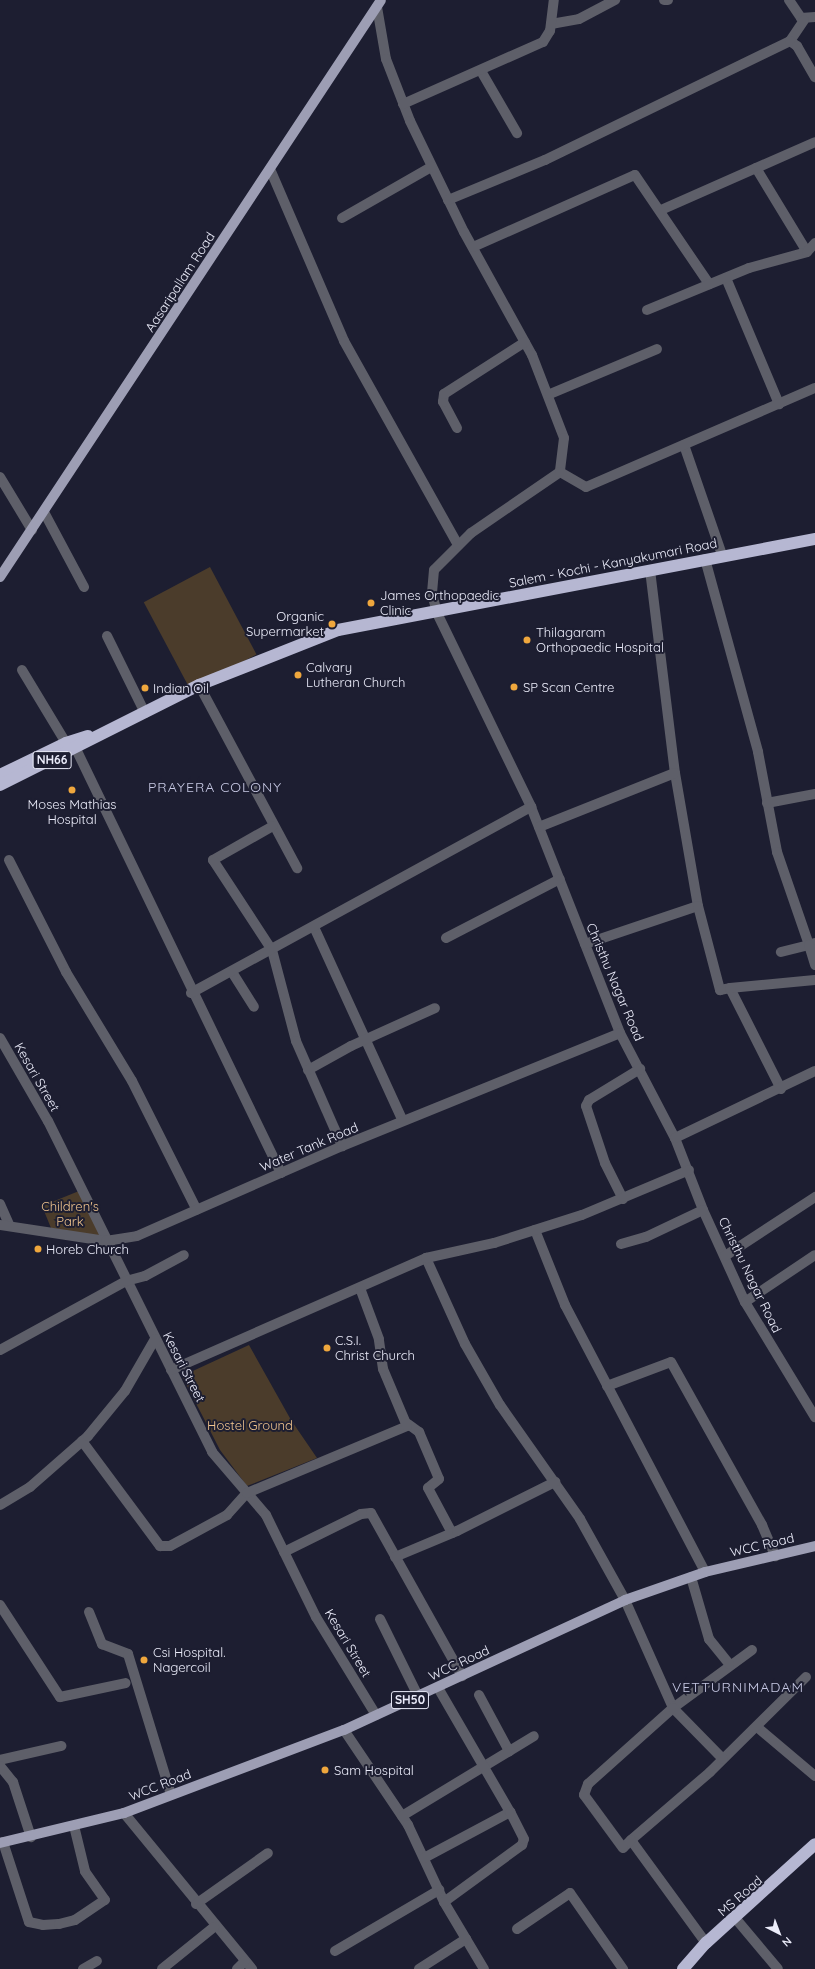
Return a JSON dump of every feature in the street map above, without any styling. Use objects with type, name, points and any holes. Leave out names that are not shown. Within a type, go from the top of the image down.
[{"type":"highway","name":"Salem - Kochi - Kanyakumari Road","points":[[0,775],[103,732],[145,713],[199,685],[297,643],[338,630],[404,616],[437,613],[815,538]]},
{"type":"highway","name":"Salem - Kochi - Kanyakumari Road","points":[[0,785],[71,746]]},
{"type":"highway","name":"MS Road","points":[[683,1969],[706,1943],[736,1919],[815,1844]]},
{"type":"main road","name":"Aasaripallam Road","points":[[2,571],[44,512],[379,4]]},
{"type":"main road","name":"WCC Road","points":[[1,1842],[31,1837],[124,1813],[344,1730],[438,1688],[625,1600],[705,1572],[815,1546]]},
{"type":"street","points":[[403,104],[481,71],[543,42],[551,24],[554,0]]},
{"type":"street","points":[[551,24],[579,19],[616,0]]},
{"type":"street","points":[[789,0],[804,20]]},
{"type":"street","points":[[379,4],[384,53],[403,104],[431,167],[525,342],[550,394],[564,438],[560,472],[586,487],[815,388]]},
{"type":"street","points":[[448,200],[544,160],[790,41],[804,20],[815,16]]},
{"type":"street","points":[[790,41],[797,46],[815,76]]},
{"type":"street","points":[[481,71],[517,132]]},
{"type":"street","points":[[661,210],[815,142]]},
{"type":"street","points":[[342,218],[431,167]]},
{"type":"street","points":[[756,168],[807,252]]},
{"type":"street","points":[[270,169],[344,341],[458,545]]},
{"type":"street","points":[[473,247],[628,176],[640,178],[709,284]]},
{"type":"street","points":[[647,310],[709,284],[807,252],[815,243]]},
{"type":"street","points":[[726,278],[779,404]]},
{"type":"street","points":[[457,428],[443,402],[444,394],[525,342]]},
{"type":"street","points":[[550,394],[657,349]]},
{"type":"street","points":[[684,445],[722,556]]},
{"type":"street","name":"Christhu Nagar Road","points":[[560,472],[458,545],[434,570],[432,594],[437,613],[531,807],[620,1033],[675,1138],[689,1170],[703,1210],[745,1302],[815,1417]]},
{"type":"street","points":[[0,477],[32,530]]},
{"type":"street","points":[[44,512],[84,587]]},
{"type":"street","points":[[705,559],[758,752],[777,852],[812,944],[815,965]]},
{"type":"street","points":[[650,570],[675,774],[698,906],[720,990],[815,980]]},
{"type":"street","points":[[107,636],[145,713]]},
{"type":"street","points":[[22,670],[71,746],[191,993],[281,1173]]},
{"type":"street","points":[[199,685],[273,826],[297,868]]},
{"type":"street","points":[[539,827],[675,774]]},
{"type":"street","points":[[767,803],[815,794]]},
{"type":"street","points":[[191,993],[232,972],[531,807]]},
{"type":"street","points":[[273,826],[213,860],[272,950],[296,1041],[342,1146]]},
{"type":"street","points":[[9,860],[66,972],[132,1081],[196,1210]]},
{"type":"street","points":[[446,938],[560,879]]},
{"type":"street","points":[[585,944],[698,906]]},
{"type":"street","points":[[314,927],[402,1121]]},
{"type":"street","points":[[781,952],[812,944]]},
{"type":"street","points":[[232,972],[254,1007]]},
{"type":"street","points":[[730,988],[781,1089]]},
{"type":"street","points":[[308,1070],[366,1040],[435,1008]]},
{"type":"street","name":"Water Tank Road","points":[[5,1225],[106,1241],[137,1236],[342,1146],[620,1033]]},
{"type":"street","name":"Kesari Street","points":[[0,1038],[48,1121],[106,1241],[212,1452],[266,1515],[316,1617],[376,1715]]},
{"type":"street","points":[[623,1199],[605,1163],[586,1106],[590,1100],[640,1069]]},
{"type":"street","points":[[675,1138],[781,1089],[815,1071]]},
{"type":"street","points":[[171,1370],[426,1258],[535,1230],[623,1199],[689,1170]]},
{"type":"street","points":[[725,1256],[815,1197]]},
{"type":"street","points":[[0,1204],[5,1225]]},
{"type":"street","points":[[621,1244],[646,1237],[703,1210]]},
{"type":"street","points":[[535,1230],[565,1305],[705,1572]]},
{"type":"street","points":[[0,1350],[126,1281],[145,1276],[184,1255]]},
{"type":"street","points":[[745,1302],[815,1255]]},
{"type":"street","points":[[426,1258],[465,1344],[500,1405],[555,1482],[625,1600],[673,1708],[723,1759]]},
{"type":"street","points":[[360,1288],[379,1339],[382,1369],[408,1424],[419,1432],[439,1479],[428,1489],[452,1533]]},
{"type":"street","points":[[0,1505],[30,1487],[82,1441],[125,1391],[155,1339]]},
{"type":"street","points":[[607,1386],[671,1362],[762,1525],[774,1556]]},
{"type":"street","points":[[82,1441],[160,1546],[170,1546],[227,1515],[247,1493],[408,1424]]},
{"type":"street","points":[[395,1557],[452,1533],[555,1482]]},
{"type":"street","points":[[284,1552],[368,1513],[374,1517],[462,1676]]},
{"type":"street","points":[[691,1577],[709,1638],[729,1664]]},
{"type":"street","points":[[0,1605],[60,1697],[126,1683]]},
{"type":"street","points":[[89,1612],[102,1644],[128,1654],[171,1795]]},
{"type":"street","points":[[380,1619],[418,1696]]},
{"type":"street","points":[[752,1650],[729,1664],[673,1708],[585,1788],[585,1800],[623,1848],[723,1759],[806,1677]]},
{"type":"street","points":[[438,1688],[523,1836],[522,1845],[444,1902]]},
{"type":"street","points":[[479,1695],[509,1751]]},
{"type":"street","points":[[757,1727],[815,1776]]},
{"type":"street","points":[[344,1730],[402,1816],[424,1858],[444,1902],[484,1969]]},
{"type":"street","points":[[402,1816],[534,1736]]},
{"type":"street","points":[[0,1760],[61,1746]]},
{"type":"street","points":[[0,1766],[13,1782],[31,1837]]},
{"type":"street","points":[[424,1858],[510,1812]]},
{"type":"street","points":[[124,1813],[214,1927],[252,1969]]},
{"type":"street","points":[[1,1842],[29,1922],[43,1925],[59,1924],[75,1920],[105,1900],[85,1871],[74,1826]]},
{"type":"street","points":[[631,1840],[706,1943]]},
{"type":"street","points":[[196,1904],[268,1853]]},
{"type":"street","points":[[335,1951],[439,1890]]},
{"type":"street","points":[[517,1929],[570,1893],[623,1969]]},
{"type":"street","points":[[736,1919],[778,1969]]},
{"type":"street","points":[[162,1969],[214,1927]]},
{"type":"street","points":[[419,1969],[466,1939]]},
{"type":"street","points":[[83,1969],[97,1961]]},
{"type":"street","points":[[237,1969],[245,1961]]},
{"type":"green space","points":[[210,567],[256,654],[190,690],[144,602]]},
{"type":"green space","name":"Children's Park","points":[[79,1191],[104,1239],[51,1228],[42,1206]]},
{"type":"green space","name":"Hostel Ground","points":[[249,1345],[291,1420],[317,1458],[247,1486],[220,1450],[182,1376]]},
{"type":"place","name":"James Orthopaedic Clinic","points":[[371,603]]},
{"type":"place","name":"Organic Supermarket","points":[[332,624]]},
{"type":"place","name":"Thilagaram Orthopaedic Hospital","points":[[527,640]]},
{"type":"place","name":"Calvary Lutheran Church","points":[[298,675]]},
{"type":"place","name":"SP Scan Centre","points":[[514,687]]},
{"type":"place","name":"Indian Oil","points":[[145,688]]},
{"type":"place","name":"Moses Mathias Hospital","points":[[72,790]]},
{"type":"place","name":"Horeb Church","points":[[38,1249]]},
{"type":"place","name":"C.S.I. Christ Church","points":[[327,1348]]},
{"type":"place","name":"Csi Hospital. Nagercoil","points":[[144,1660]]},
{"type":"place","name":"Sam Hospital","points":[[325,1770]]},
{"type":"district","name":"PRAYERA COLONY","points":[[215,787]]},
{"type":"district","name":"VETTURNIMADAM","points":[[738,1687]]}]
